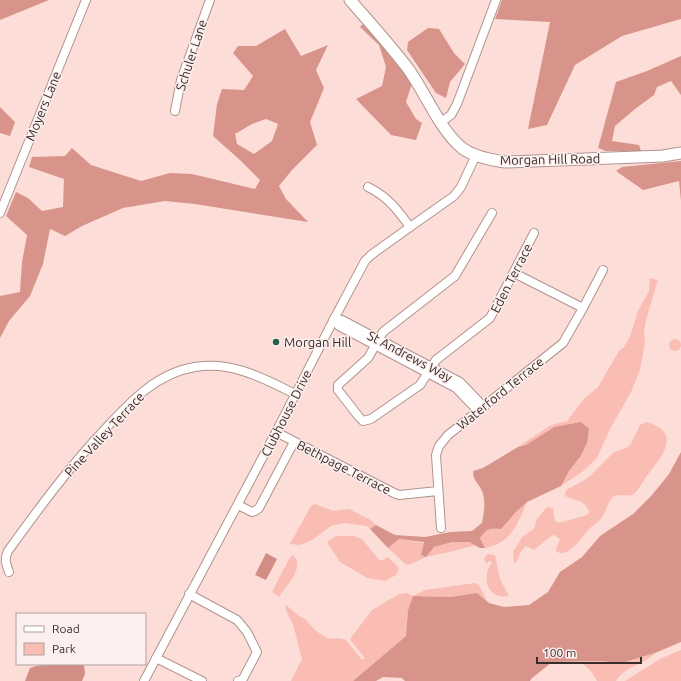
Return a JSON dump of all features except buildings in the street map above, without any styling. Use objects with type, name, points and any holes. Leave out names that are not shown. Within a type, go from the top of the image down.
[{"type":"main road","name":"Morgan Hill Road","points":[[350,0],[403,63],[454,141],[476,155],[505,162],[663,156],[681,153]]},
{"type":"street","name":"Moyers Lane","points":[[0,213],[86,0]]},
{"type":"street","name":"Schuler Lane","points":[[175,111],[181,80],[210,0]]},
{"type":"street","points":[[441,122],[451,115],[458,104],[496,0]]},
{"type":"street","name":"Clubhouse Drive","points":[[144,681],[189,594],[238,505],[365,261],[410,226],[458,192],[476,155]]},
{"type":"street","points":[[368,187],[395,207],[410,226]]},
{"type":"street","points":[[377,343],[383,332],[455,276],[492,213]]},
{"type":"street","name":"Eden Terrace","points":[[377,343],[368,358],[338,385],[338,390],[363,421],[371,419],[420,384],[436,360],[490,318],[534,233]]},
{"type":"street","name":"Waterford Terrace","points":[[441,528],[436,455],[439,446],[448,435],[563,343],[603,270]]},
{"type":"street","points":[[514,273],[583,308]]},
{"type":"street","name":"St Andrews Way","points":[[334,319],[339,326],[377,343],[429,370],[456,388],[481,409]]},
{"type":"street","name":"Pine Valley Terrace","points":[[8,572],[6,557],[8,551],[52,490],[85,450],[120,413],[141,392],[160,380],[176,372],[195,367],[240,369],[261,377],[295,394]]},
{"type":"street","name":"Bethpage Terrace","points":[[276,432],[394,494],[399,495],[438,491]]},
{"type":"street","points":[[238,505],[252,512],[255,512],[259,508],[294,442]]},
{"type":"street","points":[[189,594],[237,620],[247,632],[257,652],[244,677],[242,680],[238,681]]},
{"type":"street","points":[[156,658],[202,681]]},
{"type":"green space","points":[[650,278],[658,280],[646,320],[644,332],[645,343],[640,370],[631,392],[610,429],[597,458],[582,472],[561,486],[569,471],[580,457],[574,423],[552,428],[532,442],[518,447],[551,425],[567,421],[584,399],[598,387],[619,351],[624,347],[630,336],[638,311],[649,291]]},
{"type":"green space","points":[[675,339],[679,341],[681,345],[679,349],[675,351],[671,349],[669,345],[671,341]]},
{"type":"green space","points":[[646,422],[660,428],[665,433],[667,439],[661,457],[647,475],[639,489],[632,495],[618,495],[612,498],[601,519],[588,530],[570,550],[561,553],[556,551],[560,539],[554,535],[534,550],[526,546],[521,552],[516,563],[514,562],[513,552],[523,536],[534,529],[537,519],[547,507],[553,508],[555,521],[559,523],[587,515],[589,512],[585,505],[565,496],[566,490],[585,480],[614,452],[630,445],[640,425]]},
{"type":"green space","points":[[527,502],[512,532],[501,542],[494,546],[485,548],[480,538],[485,532],[515,513]]},
{"type":"green space","points":[[315,504],[333,511],[349,509],[371,520],[376,525],[370,529],[367,526],[344,523],[331,526],[312,540],[300,545],[290,544],[311,506]]},
{"type":"green space","points":[[336,536],[354,536],[362,539],[379,560],[383,560],[388,557],[399,568],[396,575],[385,581],[367,578],[340,562],[327,542]]},
{"type":"green space","points":[[399,539],[424,543],[421,555],[433,548],[447,543],[462,541],[476,545],[426,557],[409,565],[405,564],[388,548]]},
{"type":"green space","points":[[488,554],[495,555],[500,579],[509,596],[496,594],[491,591],[488,586],[487,574],[492,562],[489,561],[486,564],[484,558]]},
{"type":"green space","points":[[293,555],[297,565],[296,571],[279,597],[272,592],[289,559]]},
{"type":"green space","points":[[475,583],[479,585],[487,601],[477,593],[450,597],[413,596],[425,590]]},
{"type":"green space","points":[[407,593],[413,596],[408,610],[406,636],[353,681],[291,681],[302,659],[292,622],[285,604],[325,637],[330,639],[339,638],[346,640],[362,660],[365,658],[350,639],[372,610],[399,594]]},
{"type":"green space","points":[[681,650],[681,681],[625,681],[660,659]]},
{"type":"green space","points":[[655,653],[651,657],[624,672],[616,681],[597,681],[591,671],[581,662],[600,661],[622,663]]},
{"type":"shaded area","points":[[0,0],[49,0],[0,20]]},
{"type":"shaded area","points":[[502,0],[681,0],[681,19],[622,36],[575,65],[547,125],[528,129],[550,22],[495,19]]},
{"type":"shaded area","points":[[364,23],[401,66],[412,83],[406,102],[416,119],[422,123],[416,140],[391,135],[356,99],[382,86],[386,67],[379,45],[360,27]]},
{"type":"shaded area","points":[[428,28],[439,29],[454,53],[465,64],[450,82],[446,98],[436,93],[407,50],[408,42]]},
{"type":"shaded area","points":[[285,29],[301,56],[328,45],[316,70],[324,88],[310,122],[317,145],[292,170],[279,186],[286,199],[308,222],[195,204],[165,201],[123,208],[82,226],[65,236],[50,229],[43,264],[30,296],[9,321],[0,338],[0,296],[20,292],[22,262],[27,235],[6,216],[16,192],[28,198],[42,211],[63,207],[64,179],[29,167],[32,157],[65,156],[72,148],[91,165],[141,181],[170,173],[192,174],[255,189],[260,180],[213,136],[217,104],[222,89],[244,90],[253,76],[233,53],[238,46],[256,46]],"holes":[[[266,119],[278,124],[272,141],[254,154],[237,144],[235,134],[252,124]]]},
{"type":"shaded area","points":[[681,56],[681,95],[671,81],[657,87],[654,95],[615,126],[612,141],[639,145],[641,151],[606,151],[598,148],[616,82],[647,71]]},
{"type":"shaded area","points":[[0,107],[15,122],[10,136],[0,133]]},
{"type":"shaded area","points":[[681,161],[681,201],[679,181],[643,190],[616,171],[622,167]]},
{"type":"shaded area","points":[[581,422],[589,429],[587,443],[580,457],[569,471],[561,486],[527,502],[501,529],[487,530],[480,538],[485,548],[480,548],[469,542],[452,542],[434,547],[426,557],[421,555],[424,542],[399,539],[388,548],[370,529],[376,525],[395,535],[425,537],[450,532],[472,531],[482,523],[484,507],[484,498],[473,471],[483,468],[518,447],[526,445],[554,427]]},
{"type":"shaded area","points":[[681,452],[681,642],[655,653],[622,663],[600,661],[552,662],[530,681],[405,681],[402,678],[383,677],[376,681],[353,681],[406,636],[408,610],[413,596],[450,597],[477,593],[489,603],[504,607],[529,605],[548,592],[560,572],[582,557],[600,536],[633,514],[652,495],[669,474]]},
{"type":"shaded area","points":[[266,553],[277,559],[266,580],[255,575]]},
{"type":"shaded area","points":[[84,665],[85,674],[82,681],[25,681],[30,668],[36,666]]},
{"type":"place","name":"Morgan Hill","points":[[276,342]]}]
